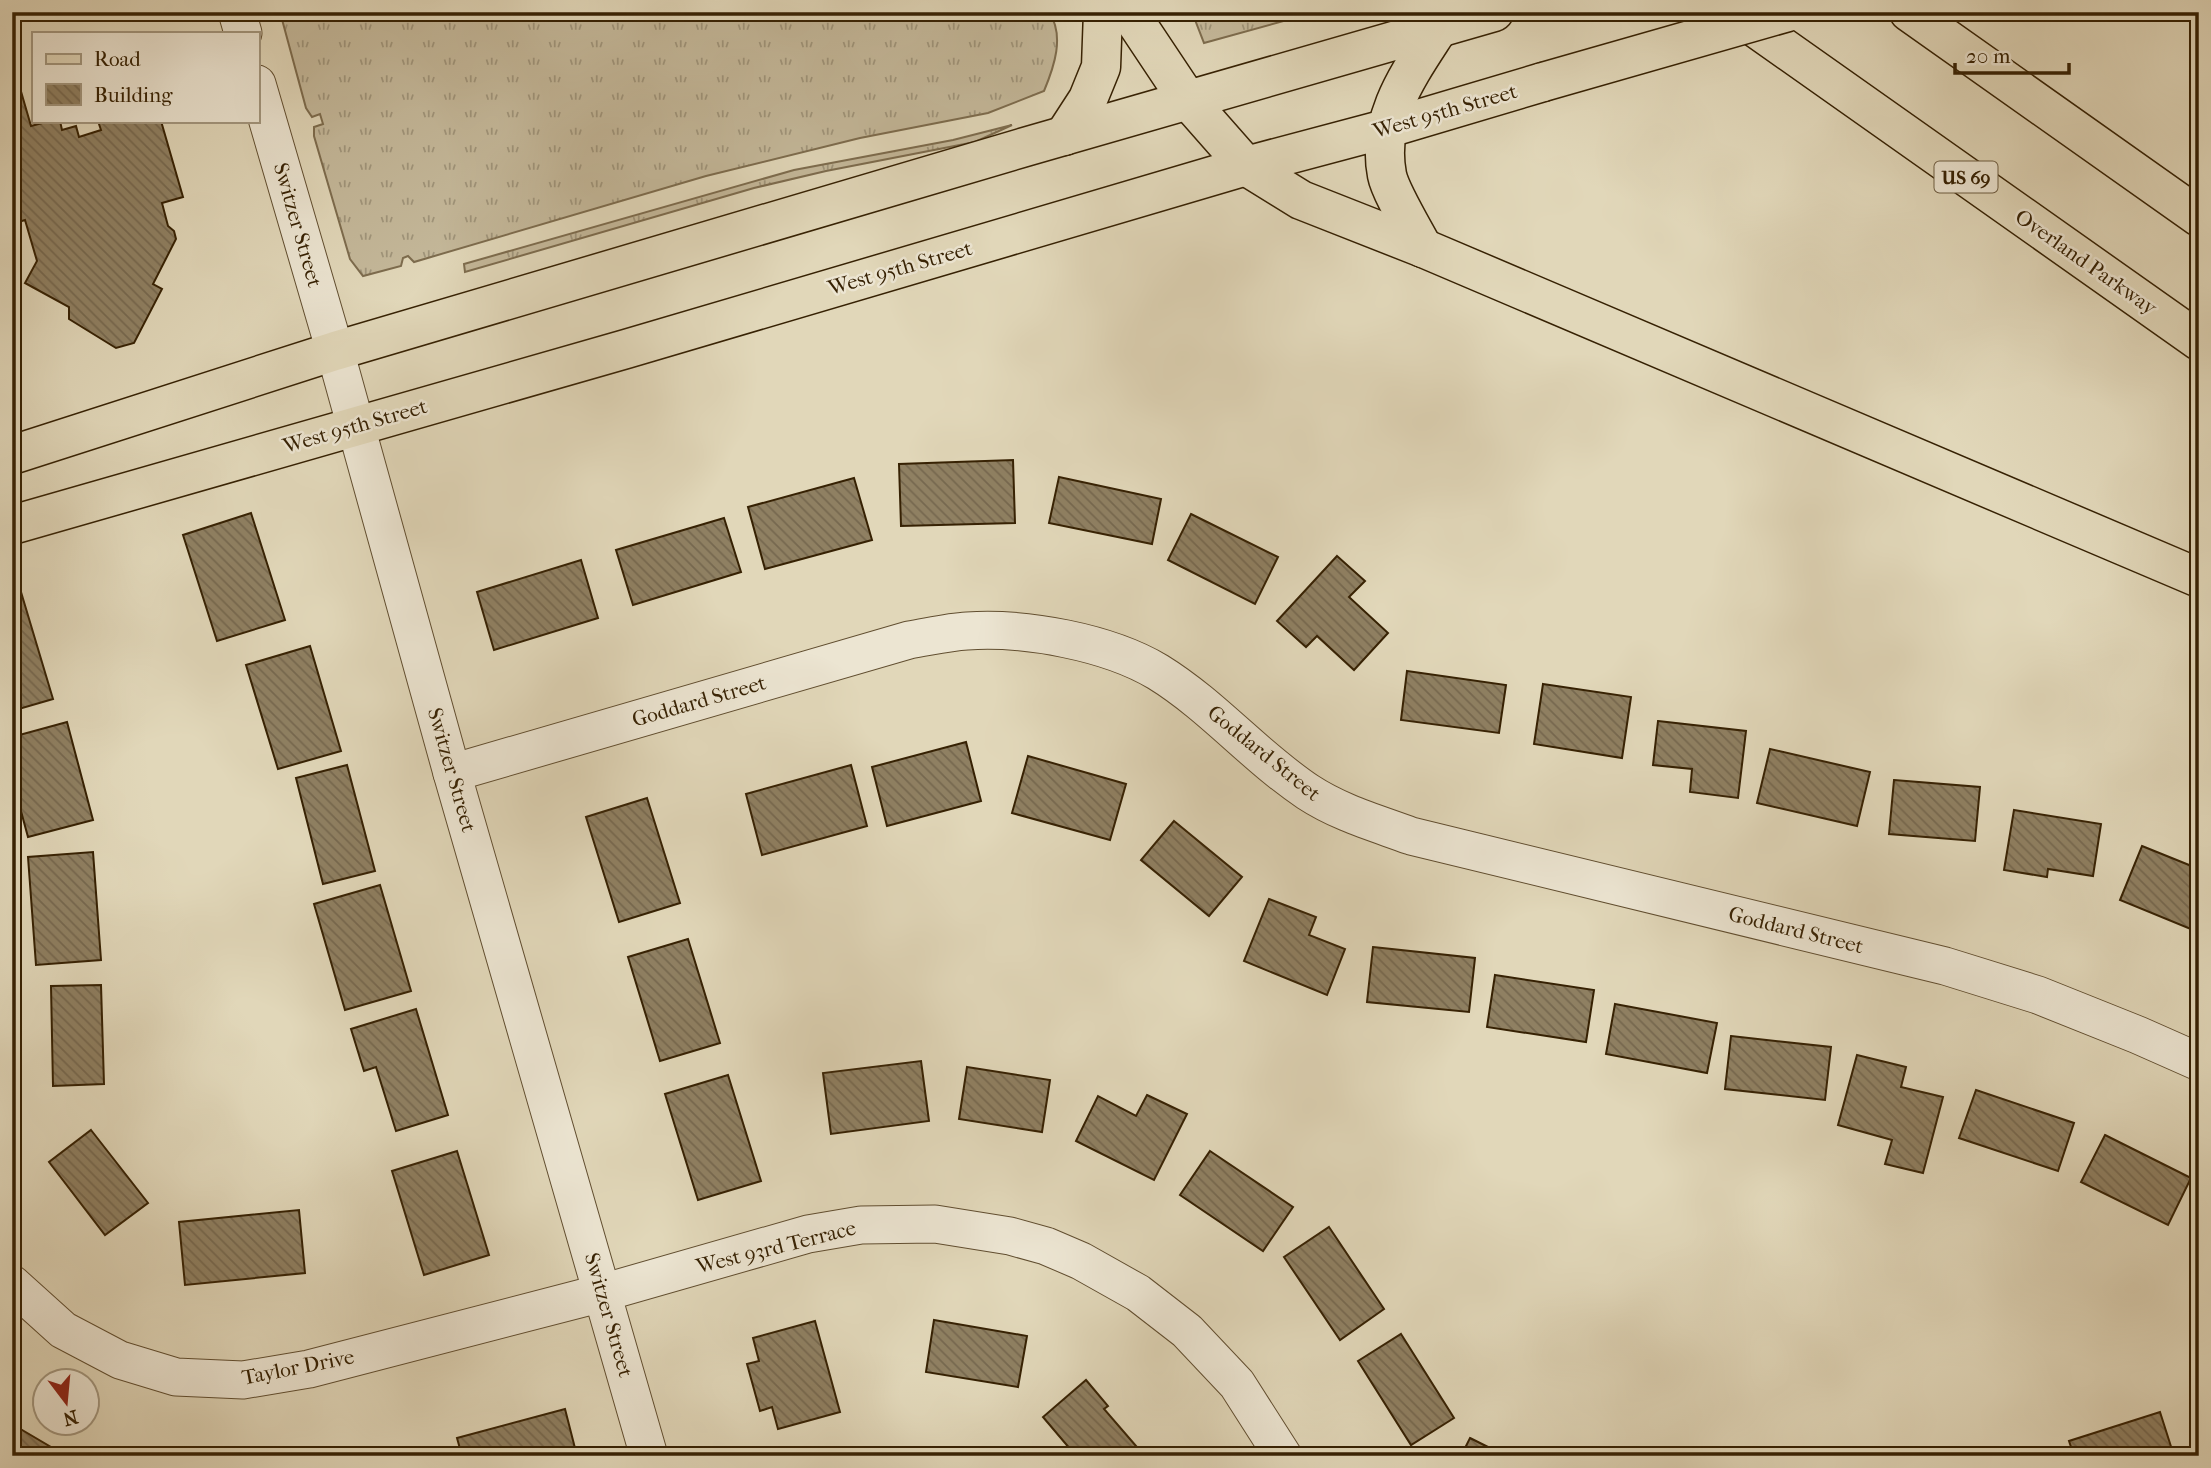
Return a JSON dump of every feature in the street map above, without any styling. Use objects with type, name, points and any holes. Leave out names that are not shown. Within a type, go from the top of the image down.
[{"type":"main road","points":[[1064,136],[1088,99],[1101,67],[1103,12]]},
{"type":"main road","points":[[1129,12],[1188,99],[1246,166],[1301,200],[1423,248],[2199,578]]},
{"type":"main road","points":[[12,455],[335,351],[1188,99],[1494,12]]},
{"type":"main road","name":"Overland Parkway","points":[[1733,12],[2199,341]]},
{"type":"main road","name":"West 95th Street","points":[[12,525],[626,349],[1246,166],[1385,129],[1788,12]]},
{"type":"main road","points":[[1909,12],[2199,217]]},
{"type":"main road","points":[[1423,248],[1387,176],[1385,129],[1405,80],[1447,27]]},
{"type":"street","points":[[237,12],[243,32]]},
{"type":"street","name":"Switzer Street","points":[[259,91],[649,1456]]},
{"type":"street","name":"Goddard Street","points":[[452,773],[909,640],[967,631],[1034,633],[1100,647],[1156,671],[1207,706],[1256,752],[1308,792],[1338,810],[1411,836],[1945,966],[2038,995],[2199,1062]]},
{"type":"street","name":"West 93rd Terrace","points":[[602,1293],[808,1234],[861,1225],[935,1224],[1010,1236],[1046,1246],[1081,1261],[1138,1293],[1187,1331],[1237,1384],[1283,1456]]},
{"type":"street","name":"Taylor Drive","points":[[12,1284],[63,1329],[120,1360],[176,1377],[243,1380],[309,1369],[602,1293]]},
{"type":"green space","points":[[280,12],[1049,12],[1054,21],[1057,41],[1054,62],[1044,91],[988,113],[860,138],[706,176],[414,262],[408,256],[403,258],[401,266],[363,276],[350,259],[314,136],[314,127],[323,124],[320,114],[312,117],[306,108]]},
{"type":"green space","points":[[1192,12],[1316,12],[1204,43]]},
{"type":"green space","points":[[1012,125],[975,142],[754,188],[465,272],[464,264],[794,170],[953,140]]},
{"type":"building","points":[[20,88],[31,126],[60,122],[62,130],[76,126],[79,137],[101,130],[98,122],[161,122],[183,197],[162,203],[168,226],[174,231],[176,239],[153,284],[162,289],[134,343],[116,348],[69,319],[69,307],[25,283],[37,261],[25,220],[12,224],[12,90]]},
{"type":"building","points":[[1013,460],[1015,523],[901,526],[899,464]]},
{"type":"building","points":[[1059,477],[1161,499],[1152,544],[1049,523]]},
{"type":"building","points":[[854,478],[872,540],[765,569],[748,507]]},
{"type":"building","points":[[251,513],[285,620],[217,641],[183,535]]},
{"type":"building","points":[[1191,514],[1278,557],[1255,604],[1168,560]]},
{"type":"building","points":[[724,518],[741,572],[633,605],[616,550]]},
{"type":"building","points":[[1337,556],[1365,581],[1349,597],[1388,633],[1354,670],[1317,636],[1306,647],[1277,621]]},
{"type":"building","points":[[581,560],[598,618],[494,650],[477,592]]},
{"type":"building","points":[[21,592],[53,699],[12,711],[12,595]]},
{"type":"building","points":[[310,646],[341,751],[278,769],[246,665]]},
{"type":"building","points":[[1407,671],[1506,685],[1499,733],[1401,720]]},
{"type":"building","points":[[1543,684],[1631,697],[1622,758],[1534,744]]},
{"type":"building","points":[[1658,721],[1746,731],[1738,798],[1690,792],[1692,769],[1653,765]]},
{"type":"building","points":[[67,722],[93,820],[28,837],[12,778],[12,737]]},
{"type":"building","points":[[966,742],[981,801],[887,826],[872,767]]},
{"type":"building","points":[[1770,749],[1870,772],[1857,826],[1757,803]]},
{"type":"building","points":[[1028,756],[1126,784],[1110,840],[1012,813]]},
{"type":"building","points":[[347,765],[375,871],[323,884],[296,778]]},
{"type":"building","points":[[851,765],[867,826],[762,855],[746,794]]},
{"type":"building","points":[[1894,780],[1980,787],[1975,841],[1889,834]]},
{"type":"building","points":[[647,798],[680,903],[619,922],[586,817]]},
{"type":"building","points":[[2014,810],[2101,824],[2093,876],[2048,869],[2047,877],[2004,870]]},
{"type":"building","points":[[1174,821],[1242,877],[1209,916],[1141,860]]},
{"type":"building","points":[[2142,846],[2199,869],[2198,932],[2120,900]]},
{"type":"building","points":[[93,852],[101,960],[36,965],[28,857]]},
{"type":"building","points":[[380,885],[411,991],[345,1010],[314,904]]},
{"type":"building","points":[[1269,899],[1316,917],[1309,935],[1345,949],[1327,995],[1244,961]]},
{"type":"building","points":[[688,939],[720,1043],[660,1061],[628,957]]},
{"type":"building","points":[[1373,947],[1475,958],[1469,1012],[1367,1002]]},
{"type":"building","points":[[1495,975],[1594,990],[1586,1042],[1487,1027]]},
{"type":"building","points":[[101,985],[104,1084],[53,1086],[51,986]]},
{"type":"building","points":[[1615,1004],[1717,1023],[1707,1073],[1606,1054]]},
{"type":"building","points":[[416,1009],[448,1115],[396,1131],[376,1067],[364,1071],[351,1029]]},
{"type":"building","points":[[1731,1036],[1831,1047],[1825,1100],[1725,1089]]},
{"type":"building","points":[[1857,1055],[1906,1067],[1901,1087],[1943,1097],[1923,1173],[1885,1164],[1892,1140],[1838,1125]]},
{"type":"building","points":[[921,1061],[929,1121],[831,1134],[823,1073]]},
{"type":"building","points":[[967,1067],[1050,1080],[1042,1132],[959,1119]]},
{"type":"building","points":[[728,1075],[761,1181],[698,1200],[665,1094]]},
{"type":"building","points":[[1976,1090],[2074,1123],[2058,1171],[1959,1138]]},
{"type":"building","points":[[1147,1095],[1187,1114],[1154,1180],[1076,1141],[1098,1096],[1136,1116]]},
{"type":"building","points":[[91,1130],[148,1203],[105,1235],[49,1162]]},
{"type":"building","points":[[2105,1135],[2191,1178],[2168,1225],[2081,1182]]},
{"type":"building","points":[[457,1151],[489,1255],[424,1275],[392,1171]]},
{"type":"building","points":[[1210,1151],[1293,1207],[1263,1251],[1180,1195]]},
{"type":"building","points":[[299,1210],[305,1273],[185,1285],[179,1222]]},
{"type":"building","points":[[1329,1227],[1384,1309],[1340,1340],[1284,1257]]},
{"type":"building","points":[[934,1320],[1027,1336],[1018,1387],[926,1372]]},
{"type":"building","points":[[815,1321],[840,1412],[778,1429],[772,1407],[760,1411],[747,1364],[759,1361],[753,1338]]},
{"type":"building","points":[[1401,1334],[1454,1418],[1411,1445],[1358,1361]]},
{"type":"building","points":[[1086,1380],[1108,1406],[1104,1409],[1136,1446],[1125,1456],[1076,1456],[1043,1417]]},
{"type":"building","points":[[565,1409],[577,1456],[462,1456],[457,1438]]},
{"type":"building","points":[[2160,1412],[2174,1456],[2074,1456],[2069,1441]]},
{"type":"building","points":[[12,1424],[61,1453],[60,1456],[12,1456]]},
{"type":"building","points":[[1470,1438],[1506,1456],[1461,1456]]},
{"type":"building","points":[[438,1449],[440,1456],[414,1456]]}]
